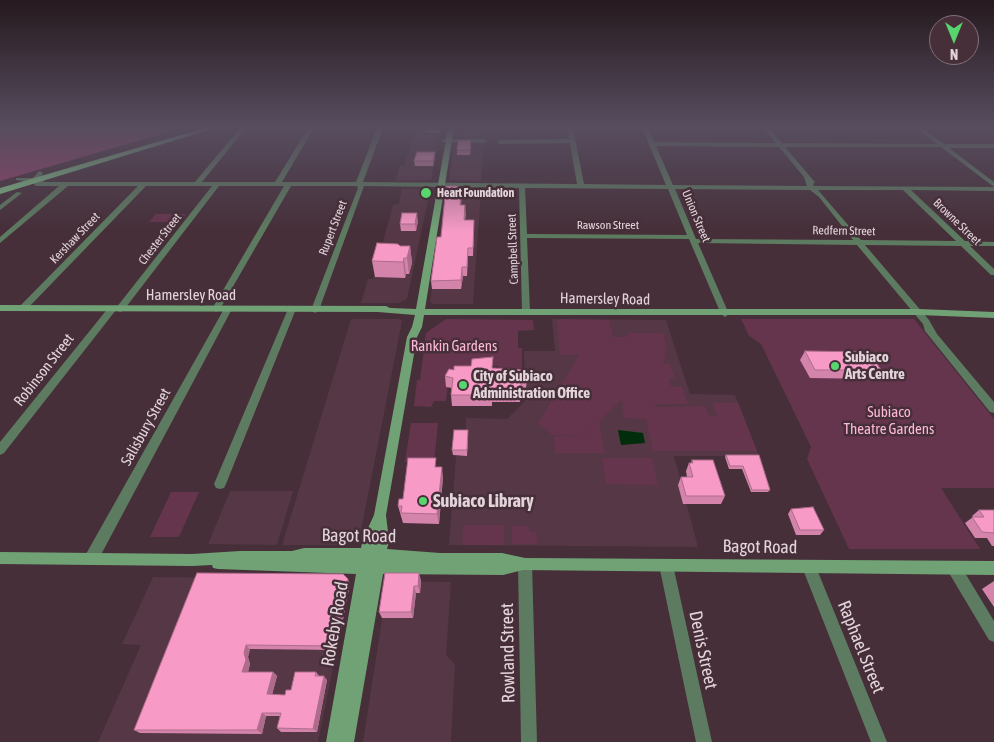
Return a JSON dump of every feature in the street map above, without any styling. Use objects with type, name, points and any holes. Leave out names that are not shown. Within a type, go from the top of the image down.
[{"type":"main road","points":[[0,191],[84,163]]},
{"type":"main road","points":[[0,185],[38,177],[89,163]]},
{"type":"main road","name":"Rokeby Road","points":[[334,742],[372,561],[382,541],[380,514],[412,337],[418,327],[417,311],[443,163]]},
{"type":"main road","name":"Hamersley Road","points":[[0,308],[381,310],[725,314],[745,316],[994,315]]},
{"type":"main road","name":"Bagot Road","points":[[0,558],[192,560],[237,565],[372,561],[503,568],[525,564],[994,568]]},
{"type":"main road","name":"Rokeby Road","points":[[346,742],[372,561]]},
{"type":"street","points":[[197,184],[215,163]]},
{"type":"street","points":[[277,184],[290,163]]},
{"type":"street","name":"Rupert Street","points":[[315,310],[361,188],[359,181],[366,163]]},
{"type":"street","points":[[576,163],[581,186]]},
{"type":"street","name":"Union Street","points":[[660,163],[725,314]]},
{"type":"street","points":[[794,163],[994,409]]},
{"type":"street","points":[[963,163],[994,187]]},
{"type":"street","points":[[38,177],[38,184],[670,186],[794,187],[815,189],[837,187],[994,187]]},
{"type":"street","points":[[0,241],[67,183]]},
{"type":"street","name":"Kershaw Street","points":[[23,308],[144,184]]},
{"type":"street","name":"Chester Street","points":[[116,309],[217,184]]},
{"type":"street","name":"Salisbury Street","points":[[90,559],[288,184]]},
{"type":"street","name":"Campbell Street","points":[[522,186],[526,312]]},
{"type":"street","name":"Browne Street","points":[[904,188],[994,273]]},
{"type":"street","points":[[0,208],[19,193]]},
{"type":"street","name":"Rawson Street","points":[[523,236],[693,239]]},
{"type":"street","name":"Redfern Street","points":[[693,239],[994,244]]},
{"type":"street","name":"Robinson Street","points":[[0,450],[116,309]]},
{"type":"street","points":[[220,484],[292,310]]},
{"type":"street","name":"Rowland Street","points":[[525,564],[529,742]]},
{"type":"street","name":"Denis Street","points":[[666,565],[704,742]]},
{"type":"street","name":"Raphael Street","points":[[809,567],[879,742]]},
{"type":"street","points":[[954,568],[994,635]]},
{"type":"shaded area","points":[[0,163],[63,163],[0,181]]},
{"type":"shaded area","points":[[405,163],[434,163],[431,180],[395,181],[400,166],[404,166]]},
{"type":"shaded area","points":[[451,163],[483,163],[481,181],[449,180]]},
{"type":"shaded area","points":[[402,189],[429,189],[407,299],[399,303],[361,303],[368,279],[373,279],[393,205],[399,204]]},
{"type":"shaded area","points":[[450,189],[481,190],[473,304],[432,304],[430,301],[446,191]]},
{"type":"shaded area","points":[[351,319],[399,319],[402,321],[360,536],[347,545],[282,545]]},
{"type":"shaded area","points":[[552,319],[666,320],[690,394],[735,395],[759,456],[674,456],[698,547],[449,545],[456,456],[464,456],[466,418],[507,419],[525,401],[524,351],[555,351]]},
{"type":"shaded area","points":[[618,430],[643,433],[645,443],[621,445]]},
{"type":"shaded area","points":[[230,491],[293,491],[277,545],[208,544]]},
{"type":"shaded area","points":[[153,577],[346,579],[350,584],[318,742],[98,742],[141,645],[122,644]]},
{"type":"shaded area","points":[[388,581],[451,582],[446,655],[455,664],[451,742],[363,742]]},
{"type":"green space","points":[[156,214],[186,214],[180,222],[149,222]]},
{"type":"green space","name":"Rankin Gardens","points":[[446,319],[533,320],[534,330],[518,331],[518,348],[522,348],[522,376],[498,375],[498,366],[470,366],[469,375],[449,375],[446,401],[434,401],[431,407],[414,406],[417,380],[420,380],[426,333]]},
{"type":"green space","points":[[557,319],[609,320],[613,337],[628,337],[627,333],[663,333],[667,346],[663,364],[670,364],[675,378],[669,379],[671,387],[682,387],[688,404],[655,404],[655,407],[705,406],[709,416],[717,416],[712,403],[738,403],[757,451],[653,451],[646,419],[624,418],[622,401],[620,401],[599,422],[605,453],[555,453],[554,436],[590,436],[552,435],[538,423],[579,355],[560,355]]},
{"type":"green space","name":"Subiaco Theatre Gardens","points":[[741,319],[914,319],[994,419],[994,488],[941,488],[980,549],[849,549],[807,459],[811,447],[761,344],[749,336]]},
{"type":"green space","points":[[411,423],[438,423],[434,463],[405,462]]},
{"type":"green space","points":[[602,458],[652,458],[658,485],[606,484]]},
{"type":"green space","points":[[171,492],[199,492],[179,537],[150,537]]},
{"type":"green space","points":[[463,525],[504,525],[504,545],[462,545]]},
{"type":"green space","points":[[512,526],[529,526],[529,532],[536,532],[537,544],[512,544]]},
{"type":"building","points":[[446,186],[461,186],[460,205],[465,205],[464,220],[474,220],[473,248],[468,248],[467,267],[462,267],[461,280],[431,281],[437,237],[441,237]]},
{"type":"building","points":[[402,213],[417,213],[415,224],[400,224]]},
{"type":"building","points":[[377,243],[410,246],[407,258],[404,258],[403,262],[372,261]]},
{"type":"building","points":[[805,351],[869,352],[881,370],[815,370]]},
{"type":"building","points":[[493,357],[492,368],[526,370],[527,378],[521,377],[521,391],[492,390],[492,395],[451,395],[453,378],[445,376],[449,369],[454,370],[454,366],[471,366],[472,359]]},
{"type":"building","points":[[454,430],[468,430],[467,450],[452,450]]},
{"type":"building","points":[[726,455],[759,455],[770,490],[752,490],[743,466],[730,466]]},
{"type":"building","name":"Subiaco Library","points":[[408,458],[436,458],[435,467],[442,467],[437,514],[401,513],[402,506],[398,506],[399,499],[403,499]]},
{"type":"building","points":[[692,460],[713,460],[725,496],[686,496],[681,477],[693,477],[689,463],[693,463]]},
{"type":"building","points":[[813,507],[824,530],[800,530],[791,509]]},
{"type":"building","points":[[979,510],[994,510],[994,533],[982,532],[972,517],[984,517]]},
{"type":"building","points":[[197,573],[343,574],[348,579],[334,646],[246,645],[244,653],[246,660],[242,672],[273,672],[267,694],[285,695],[286,690],[291,690],[295,672],[316,672],[315,676],[324,676],[313,729],[277,728],[281,713],[262,713],[257,730],[134,730]]},
{"type":"building","points":[[385,573],[419,573],[418,586],[414,586],[411,612],[379,612]]},
{"type":"place","name":"Heart Foundation","points":[[426,193]]},
{"type":"place","name":"Subiaco Arts Centre","points":[[835,366]]},
{"type":"place","name":"City of Subiaco Administration Office","points":[[463,385]]},
{"type":"place","name":"Subiaco Library","points":[[423,501]]}]
